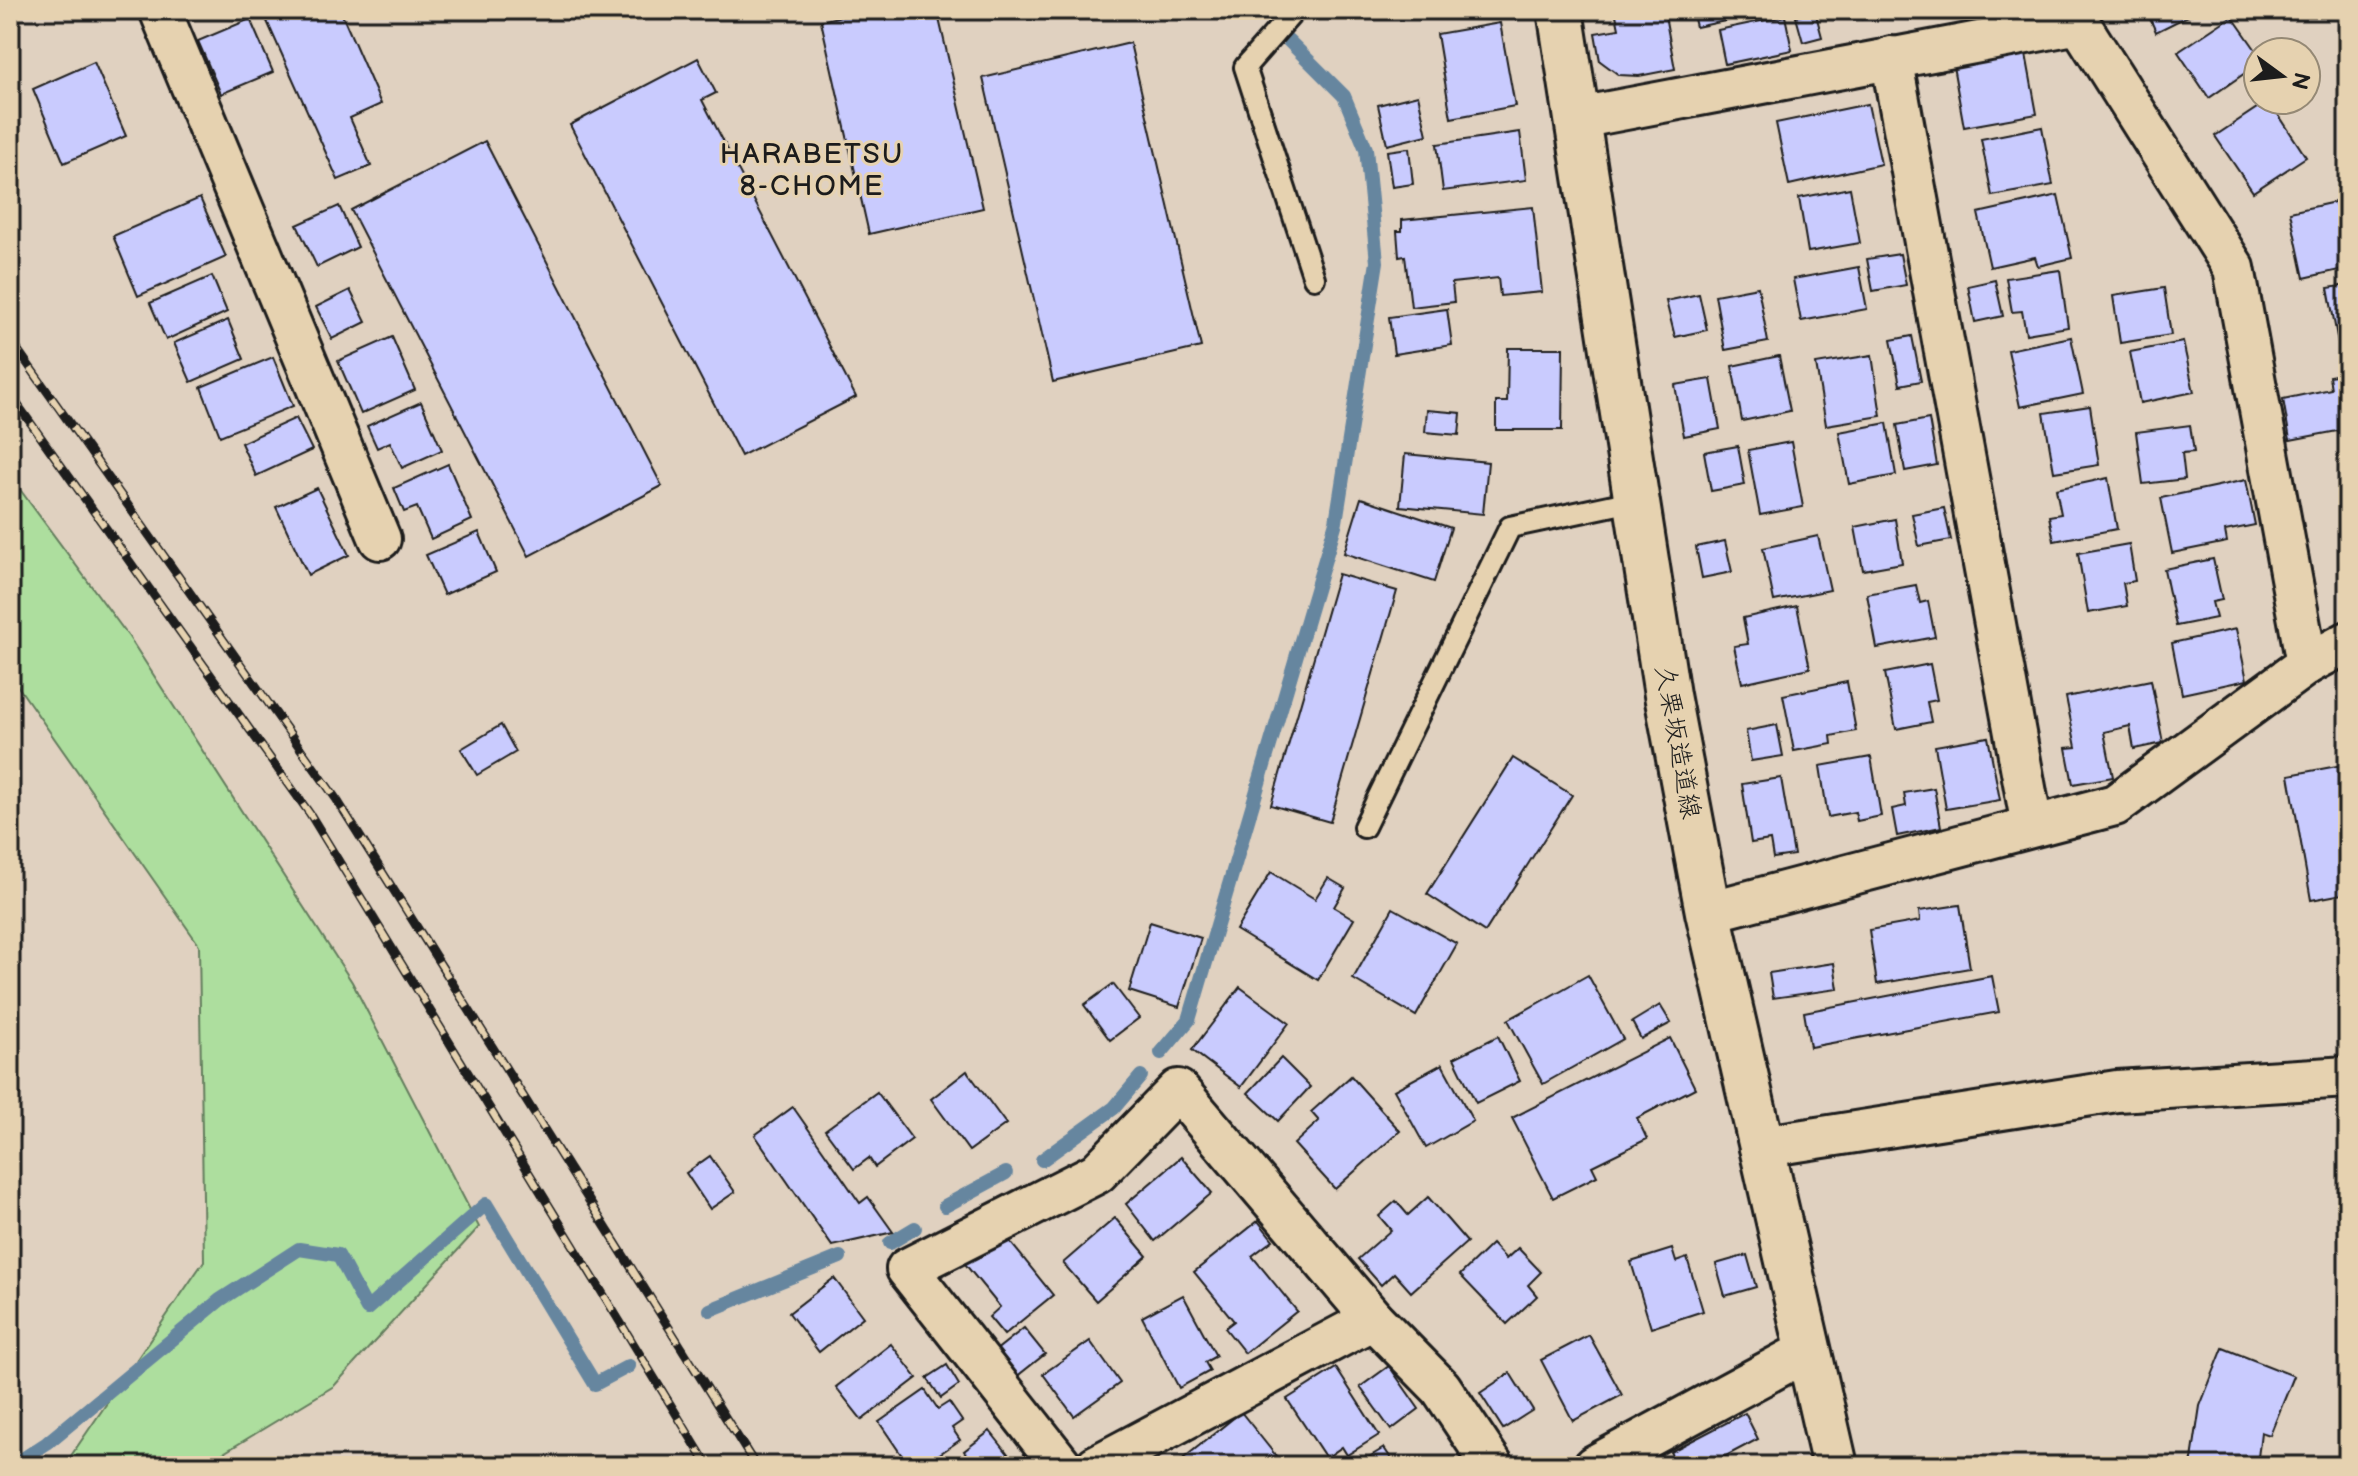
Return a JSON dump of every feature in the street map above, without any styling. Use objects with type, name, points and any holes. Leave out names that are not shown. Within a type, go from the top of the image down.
[{"type":"main road","name":"久栗坂造道線","points":[[1560,10],[1667,695],[1708,912],[1835,1466]]},
{"type":"street","points":[[160,10],[380,539]]},
{"type":"street","points":[[1578,118],[2079,23],[2234,268],[2307,664]]},
{"type":"street","points":[[1891,57],[2032,826]]},
{"type":"street","points":[[1708,912],[2115,805],[2307,664],[2348,642]]},
{"type":"street","points":[[1760,1147],[2117,1091],[2348,1077]]},
{"type":"street","points":[[1062,1466],[907,1269],[1097,1173],[1178,1090],[1373,1319],[1441,1388],[1493,1466]]},
{"type":"street","points":[[1096,1466],[1373,1319]]},
{"type":"street","points":[[1594,1466],[1807,1351]]},
{"type":"lane","points":[[1295,10],[1245,67],[1314,278]]},
{"type":"lane","points":[[1364,827],[1510,527],[1637,500]]},
{"type":"green space","points":[[10,476],[129,637],[352,982],[479,1227],[334,1386],[202,1466],[64,1466],[204,1261],[199,945],[10,675]]},
{"type":"building","points":[[262,10],[340,10],[381,104],[350,118],[371,166],[338,180]]},
{"type":"building","points":[[866,10],[937,10],[983,208],[869,234],[821,21]]},
{"type":"building","points":[[1615,10],[1664,10],[1675,69],[1639,76],[1619,75],[1600,61],[1595,33],[1619,29]]},
{"type":"building","points":[[1692,10],[1744,10],[1745,17],[1696,27]]},
{"type":"building","points":[[1860,10],[1896,10],[1896,11],[1862,19]]},
{"type":"building","points":[[2146,10],[2200,10],[2156,32]]},
{"type":"building","points":[[1815,11],[1822,37],[1803,42],[1796,17]]},
{"type":"building","points":[[1785,16],[1792,50],[1725,64],[1718,30]]},
{"type":"building","points":[[2232,16],[2246,36],[2242,36],[2242,75],[2209,98],[2178,52]]},
{"type":"building","points":[[250,19],[273,72],[221,94],[198,41]]},
{"type":"building","points":[[1500,23],[1515,106],[1451,118],[1437,34]]},
{"type":"building","points":[[1130,43],[1201,347],[1053,382],[983,78]]},
{"type":"building","points":[[2026,54],[2037,114],[1964,127],[1953,66]]},
{"type":"building","points":[[698,58],[716,93],[702,100],[856,397],[741,456],[570,125]]},
{"type":"building","points":[[94,62],[126,136],[64,163],[33,89]]},
{"type":"building","points":[[1418,95],[1427,135],[1387,145],[1378,105]]},
{"type":"building","points":[[1868,104],[1881,164],[1789,185],[1776,123]]},
{"type":"building","points":[[2245,116],[2279,116],[2306,157],[2253,192],[2215,136]]},
{"type":"building","points":[[2042,127],[2053,185],[1992,196],[1981,139]]},
{"type":"building","points":[[1520,132],[1526,180],[1443,191],[1437,144]]},
{"type":"building","points":[[485,141],[662,486],[529,556],[351,210]]},
{"type":"building","points":[[1409,148],[1413,184],[1392,187],[1387,151]]},
{"type":"building","points":[[1850,188],[1860,243],[1808,252],[1799,198]]},
{"type":"building","points":[[2058,195],[2072,258],[2038,266],[2035,257],[1990,267],[1978,213]]},
{"type":"building","points":[[200,198],[226,257],[138,296],[113,236]]},
{"type":"building","points":[[2335,202],[2348,268],[2304,278],[2290,212]]},
{"type":"building","points":[[339,206],[358,247],[317,267],[297,225]]},
{"type":"building","points":[[1533,207],[1542,292],[1500,296],[1498,278],[1452,283],[1454,302],[1411,307],[1405,256],[1399,257],[1397,231],[1402,231],[1402,220]]},
{"type":"building","points":[[1900,254],[1906,285],[1873,291],[1867,259]]},
{"type":"building","points":[[1859,267],[1867,309],[1801,321],[1793,279]]},
{"type":"building","points":[[2060,270],[2068,327],[2026,334],[2022,311],[2012,312],[2006,278]]},
{"type":"building","points":[[212,276],[227,312],[166,340],[150,303]]},
{"type":"building","points":[[1995,280],[2003,316],[1975,322],[1968,286]]},
{"type":"building","points":[[2348,285],[2348,346],[2339,348],[2328,288]]},
{"type":"building","points":[[1758,287],[1768,342],[1725,350],[1715,295]]},
{"type":"building","points":[[2164,288],[2171,335],[2120,343],[2113,296]]},
{"type":"building","points":[[350,290],[366,322],[332,339],[316,307]]},
{"type":"building","points":[[1699,294],[1707,330],[1675,337],[1666,301]]},
{"type":"building","points":[[1447,309],[1452,345],[1394,354],[1389,317]]},
{"type":"building","points":[[228,320],[244,359],[191,382],[174,343]]},
{"type":"building","points":[[1912,336],[1921,381],[1900,385],[1891,340]]},
{"type":"building","points":[[392,337],[415,390],[361,414],[338,361]]},
{"type":"building","points":[[2071,337],[2083,394],[2020,407],[2008,350]]},
{"type":"building","points":[[2183,342],[2194,392],[2140,403],[2130,352]]},
{"type":"building","points":[[1508,348],[1563,348],[1562,430],[1496,430],[1496,402],[1507,402]]},
{"type":"building","points":[[1872,355],[1881,416],[1826,425],[1816,364]]},
{"type":"building","points":[[1779,356],[1790,411],[1742,421],[1732,366]]},
{"type":"building","points":[[273,357],[293,406],[220,436],[201,387]]},
{"type":"building","points":[[2348,373],[2348,429],[2290,440],[2283,399],[2331,389],[2329,376]]},
{"type":"building","points":[[1711,379],[1720,429],[1684,436],[1675,385]]},
{"type":"building","points":[[421,402],[442,450],[402,468],[390,442],[377,448],[367,426]]},
{"type":"building","points":[[2090,406],[2099,465],[2054,472],[2044,413]]},
{"type":"building","points":[[1427,410],[1461,413],[1459,435],[1425,432]]},
{"type":"building","points":[[296,418],[312,450],[256,476],[241,443]]},
{"type":"building","points":[[1929,419],[1937,465],[1905,471],[1897,425]]},
{"type":"building","points":[[1887,423],[1896,475],[1849,484],[1839,432]]},
{"type":"building","points":[[2190,425],[2194,452],[2182,453],[2185,479],[2143,484],[2136,432]]},
{"type":"building","points":[[1791,442],[1803,507],[1760,515],[1748,450]]},
{"type":"building","points":[[1738,446],[1745,485],[1711,491],[1704,452]]},
{"type":"building","points":[[1405,454],[1488,462],[1483,514],[1400,506]]},
{"type":"building","points":[[448,464],[472,520],[431,539],[417,507],[404,512],[394,488]]},
{"type":"building","points":[[2108,478],[2117,529],[2054,541],[2049,516],[2061,514],[2056,489]]},
{"type":"building","points":[[2246,480],[2255,525],[2225,531],[2227,542],[2172,553],[2161,498]]},
{"type":"building","points":[[317,488],[349,555],[308,575],[276,507]]},
{"type":"building","points":[[1361,498],[1451,528],[1434,582],[1344,553]]},
{"type":"building","points":[[1944,508],[1951,540],[1919,546],[1912,514]]},
{"type":"building","points":[[2348,518],[2348,559],[2340,520]]},
{"type":"building","points":[[1895,519],[1902,563],[1863,570],[1855,527]]},
{"type":"building","points":[[479,532],[496,572],[444,595],[426,555]]},
{"type":"building","points":[[1818,536],[1830,590],[1774,601],[1763,548]]},
{"type":"building","points":[[1725,541],[1732,572],[1702,578],[1696,547]]},
{"type":"building","points":[[2129,544],[2135,581],[2123,583],[2127,606],[2088,613],[2078,553]]},
{"type":"building","points":[[2213,559],[2222,600],[2212,602],[2216,618],[2176,626],[2164,569]]},
{"type":"building","points":[[1338,574],[1397,591],[1330,822],[1271,805]]},
{"type":"building","points":[[1916,585],[1920,603],[1928,601],[1935,637],[1877,648],[1867,594]]},
{"type":"building","points":[[1797,606],[1810,668],[1742,683],[1734,646],[1748,644],[1743,618]]},
{"type":"building","points":[[2236,629],[2247,680],[2182,694],[2172,643]]},
{"type":"building","points":[[1930,664],[1937,700],[1927,702],[1931,722],[1896,729],[1885,673]]},
{"type":"building","points":[[2151,680],[2163,743],[2134,749],[2130,726],[2104,732],[2113,777],[2073,784],[2066,748],[2076,747],[2066,697]]},
{"type":"building","points":[[1847,682],[1856,731],[1831,736],[1832,744],[1794,751],[1783,695]]},
{"type":"building","points":[[501,725],[516,752],[477,775],[461,749]]},
{"type":"building","points":[[1777,725],[1783,756],[1751,761],[1746,731]]},
{"type":"building","points":[[1988,737],[2000,800],[1946,809],[1935,746]]},
{"type":"building","points":[[1871,757],[1881,816],[1857,821],[1855,812],[1828,817],[1820,766]]},
{"type":"building","points":[[1513,758],[1572,795],[1485,932],[1427,894]]},
{"type":"building","points":[[2348,764],[2348,893],[2311,900],[2289,775]]},
{"type":"building","points":[[1781,778],[1794,855],[1773,858],[1770,840],[1751,843],[1742,784]]},
{"type":"building","points":[[1934,788],[1941,827],[1897,836],[1892,809],[1906,806],[1904,793]]},
{"type":"building","points":[[1271,872],[1315,899],[1328,878],[1345,888],[1334,907],[1354,919],[1318,980],[1236,930]]},
{"type":"building","points":[[1960,905],[1970,968],[1877,984],[1869,930],[1920,921],[1919,911]]},
{"type":"building","points":[[1393,908],[1457,944],[1416,1016],[1353,979]]},
{"type":"building","points":[[1150,922],[1201,938],[1179,1007],[1129,991]]},
{"type":"building","points":[[1834,963],[1838,989],[1773,998],[1769,973]]},
{"type":"building","points":[[1588,975],[1623,1039],[1543,1084],[1508,1020]]},
{"type":"building","points":[[1992,976],[1999,1012],[1810,1047],[1804,1012]]},
{"type":"building","points":[[1113,984],[1139,1018],[1110,1040],[1084,1005]]},
{"type":"building","points":[[1240,987],[1289,1023],[1241,1087],[1192,1050]]},
{"type":"building","points":[[1660,1005],[1671,1023],[1641,1039],[1632,1022]]},
{"type":"building","points":[[1498,1036],[1520,1081],[1476,1103],[1454,1058]]},
{"type":"building","points":[[1670,1038],[1695,1088],[1637,1118],[1647,1139],[1592,1166],[1597,1176],[1553,1198],[1512,1118]]},
{"type":"building","points":[[1281,1058],[1310,1087],[1278,1121],[1248,1093]]},
{"type":"building","points":[[1442,1064],[1473,1121],[1426,1148],[1394,1090]]},
{"type":"building","points":[[967,1071],[1006,1124],[969,1151],[931,1099]]},
{"type":"building","points":[[1351,1076],[1400,1131],[1335,1189],[1294,1144],[1319,1121],[1311,1112]]},
{"type":"building","points":[[877,1092],[912,1139],[875,1167],[869,1158],[854,1169],[825,1130]]},
{"type":"building","points":[[793,1107],[860,1203],[868,1197],[893,1232],[832,1246],[755,1135]]},
{"type":"building","points":[[710,1156],[735,1192],[710,1209],[686,1173]]},
{"type":"building","points":[[1181,1157],[1212,1193],[1155,1241],[1126,1204]]},
{"type":"building","points":[[1428,1197],[1467,1242],[1411,1292],[1394,1273],[1381,1285],[1358,1259],[1391,1230],[1379,1216],[1396,1201],[1408,1215]]},
{"type":"building","points":[[1115,1218],[1147,1256],[1096,1301],[1063,1263]]},
{"type":"building","points":[[1258,1221],[1273,1240],[1252,1256],[1297,1311],[1245,1353],[1225,1328],[1234,1321],[1194,1272]]},
{"type":"building","points":[[1003,1233],[1053,1295],[1004,1335],[989,1317],[1000,1307],[965,1264]]},
{"type":"building","points":[[1492,1244],[1506,1259],[1518,1248],[1541,1272],[1528,1285],[1537,1296],[1507,1324],[1460,1275]]},
{"type":"building","points":[[1672,1249],[1676,1262],[1687,1258],[1703,1311],[1651,1328],[1631,1262]]},
{"type":"building","points":[[1747,1255],[1756,1287],[1725,1296],[1716,1264]]},
{"type":"building","points":[[834,1278],[863,1317],[819,1352],[789,1313]]},
{"type":"building","points":[[1183,1295],[1216,1356],[1205,1362],[1210,1371],[1179,1388],[1142,1317]]},
{"type":"building","points":[[1024,1328],[1045,1354],[1016,1377],[995,1351]]},
{"type":"building","points":[[1589,1335],[1622,1395],[1573,1421],[1541,1360]]},
{"type":"building","points":[[1090,1341],[1120,1383],[1074,1416],[1043,1374]]},
{"type":"building","points":[[891,1344],[917,1378],[862,1420],[836,1387]]},
{"type":"building","points":[[2223,1348],[2294,1376],[2270,1435],[2261,1432],[2257,1466],[2191,1466],[2200,1406]]},
{"type":"building","points":[[947,1365],[959,1385],[941,1398],[927,1378]]},
{"type":"building","points":[[1389,1366],[1419,1409],[1391,1430],[1360,1387]]},
{"type":"building","points":[[1336,1368],[1379,1435],[1347,1455],[1342,1447],[1326,1458],[1287,1399]]},
{"type":"building","points":[[1510,1373],[1533,1410],[1503,1429],[1480,1393]]},
{"type":"building","points":[[925,1390],[938,1409],[949,1402],[962,1421],[952,1428],[960,1440],[922,1466],[909,1466],[879,1422]]},
{"type":"building","points":[[1241,1412],[1284,1466],[1174,1466]]},
{"type":"building","points":[[1745,1413],[1758,1439],[1707,1466],[1678,1466],[1670,1452]]},
{"type":"building","points":[[990,1431],[1009,1455],[995,1466],[975,1466],[964,1451]]},
{"type":"building","points":[[1384,1448],[1396,1466],[1354,1466]]},
{"type":"waterway","points":[[1255,10],[1262,15]]},
{"type":"waterway","points":[[1161,1053],[1189,1020],[1336,522],[1377,262],[1366,149],[1344,96],[1288,40]]},
{"type":"waterway","points":[[1042,1160],[1114,1108],[1141,1076]]},
{"type":"waterway","points":[[945,1206],[1006,1173]]},
{"type":"waterway","points":[[12,1466],[47,1443],[220,1300],[299,1249],[338,1255],[367,1309],[486,1204],[595,1384],[629,1366]]},
{"type":"waterway","points":[[890,1243],[915,1228]]},
{"type":"waterway","points":[[710,1310],[840,1257]]},
{"type":"railway","points":[[10,339],[337,800],[756,1466]]},
{"type":"railway","points":[[10,394],[310,814],[708,1466]]},
{"type":"district","name":"HARABETSU 8-CHOME","points":[[812,170]]}]
